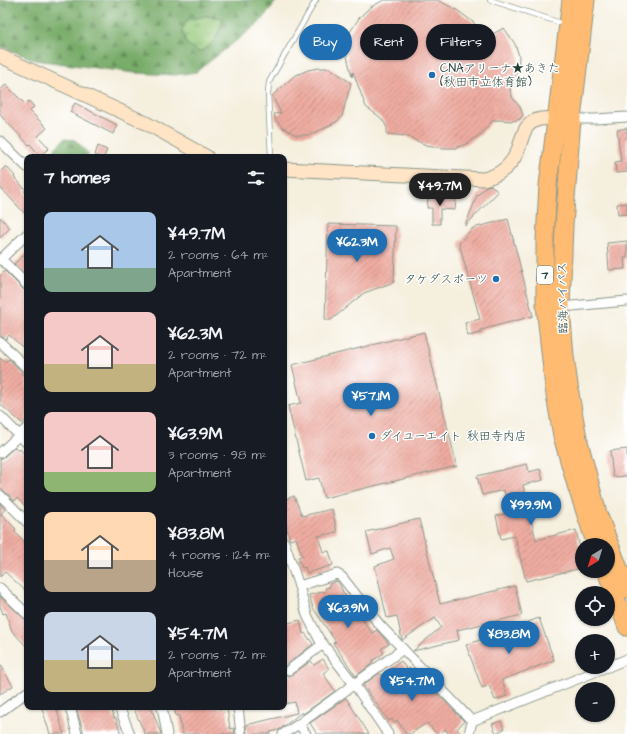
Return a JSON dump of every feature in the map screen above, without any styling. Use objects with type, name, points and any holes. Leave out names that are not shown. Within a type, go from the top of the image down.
[{"type":"highway","name":"臨海バイパス","points":[[571,0],[568,25],[564,119],[564,224],[561,307],[565,356],[578,438],[598,514],[606,538]]},
{"type":"highway","name":"臨海バイパス","points":[[586,0],[564,119],[548,185],[545,240],[545,305],[554,388],[562,436],[594,538]]},
{"type":"highway","name":"臨海バイパス","points":[[615,562],[627,589]]},
{"type":"highway","name":"臨海バイパス","points":[[615,565],[627,627]]},
{"type":"street","points":[[0,56],[146,123],[202,154]]},
{"type":"street","points":[[287,169],[484,178],[493,177],[507,167],[519,149],[521,138],[525,130],[530,124],[539,119],[595,119],[627,117]]},
{"type":"street","points":[[0,141],[24,164]]},
{"type":"street","points":[[24,237],[1,258],[24,282]]},
{"type":"street","points":[[561,307],[627,301]]},
{"type":"street","points":[[0,342],[24,365]]},
{"type":"street","points":[[0,416],[24,440]]},
{"type":"street","points":[[0,453],[24,431]]},
{"type":"street","points":[[0,495],[24,519]]},
{"type":"street","points":[[287,551],[307,614],[319,639],[354,684],[388,734]]},
{"type":"street","points":[[299,586],[337,574],[342,577],[379,624],[472,721]]},
{"type":"street","points":[[0,588],[24,611]]},
{"type":"street","points":[[289,670],[323,644]]},
{"type":"street","points":[[283,734],[403,649]]},
{"type":"street","points":[[615,664],[627,659]]},
{"type":"street","points":[[472,721],[590,674]]},
{"type":"street","points":[[0,712],[24,694]]},
{"type":"street","points":[[71,710],[77,734]]},
{"type":"street","points":[[120,710],[130,734]]},
{"type":"street","points":[[163,710],[167,734]]},
{"type":"street","points":[[238,710],[241,734]]},
{"type":"street","points":[[469,734],[472,721]]},
{"type":"street","points":[[299,724],[306,734]]},
{"type":"lane","points":[[271,154],[268,94],[269,82],[316,0]]},
{"type":"lane","points":[[490,0],[568,25]]},
{"type":"green space","points":[[0,0],[277,0],[259,23],[196,72],[175,75],[135,73],[35,60],[0,46]],"holes":[[[206,16],[223,18],[221,29],[213,43],[209,46],[199,52],[186,43],[182,31],[187,20]]]},
{"type":"green space","points":[[206,16],[223,17],[216,38],[209,46],[199,52],[186,43],[182,31],[187,20]]},
{"type":"green space","points":[[64,139],[75,140],[88,153],[88,154],[49,154]]},
{"type":"building","name":"CNAアリーナ★あきた (秋田市立体育館)","points":[[384,0],[437,0],[457,10],[475,24],[426,24],[426,60],[496,60],[496,32],[504,28],[515,44],[519,56],[518,70],[510,90],[512,97],[520,107],[523,115],[520,119],[513,121],[492,121],[481,134],[468,143],[456,148],[426,145],[406,136],[387,134],[387,128],[384,122],[380,117],[366,107],[353,72],[352,77],[348,60],[352,60],[352,29],[359,18],[369,8]]},
{"type":"building","points":[[330,68],[351,83],[342,116],[336,122],[309,135],[296,135],[282,127],[276,120],[274,114],[281,113],[272,96],[294,76],[308,70]]},
{"type":"building","points":[[6,85],[25,104],[29,101],[34,107],[30,111],[47,128],[38,136],[49,148],[42,154],[38,154],[0,115],[0,90]]},
{"type":"building","points":[[75,103],[117,125],[113,134],[70,112]]},
{"type":"building","points":[[627,128],[627,172],[616,173],[615,162],[621,161],[617,130]]},
{"type":"building","points":[[98,146],[107,150],[105,154],[95,154]]},
{"type":"building","points":[[6,166],[24,188],[24,213],[0,187],[0,172]]},
{"type":"building","points":[[491,185],[498,192],[465,226],[477,196],[487,186]]},
{"type":"building","points":[[428,197],[456,198],[455,210],[440,209],[440,224],[432,224],[432,208],[427,208]]},
{"type":"building","points":[[627,203],[627,214],[618,215],[617,204]]},
{"type":"building","points":[[0,217],[10,228],[0,238]]},
{"type":"building","name":"タケダスポーツ","points":[[508,219],[533,316],[481,330],[481,333],[468,336],[465,323],[480,319],[459,243],[473,228]]},
{"type":"building","points":[[328,224],[396,226],[394,282],[364,293],[331,320],[325,320]]},
{"type":"building","points":[[627,241],[627,258],[624,258],[625,269],[609,270],[607,243]]},
{"type":"building","points":[[24,255],[24,273],[14,264]]},
{"type":"building","points":[[5,271],[24,290],[24,348],[9,335],[6,339],[0,336],[0,276]]},
{"type":"building","name":"ダイユーエイト 秋田寺内店","points":[[424,332],[457,466],[324,498],[319,478],[306,481],[288,406],[301,403],[292,365]]},
{"type":"building","points":[[0,358],[5,362],[9,359],[24,376],[24,421],[22,423],[0,404]]},
{"type":"building","points":[[15,447],[18,451],[20,449],[24,454],[24,505],[17,498],[15,501],[0,487],[0,459]]},
{"type":"building","points":[[627,449],[627,476],[613,477],[610,451]]},
{"type":"building","points":[[527,464],[529,472],[540,469],[543,480],[523,485],[536,540],[576,530],[578,538],[575,538],[575,570],[526,581],[515,536],[501,539],[496,516],[509,513],[504,490],[482,495],[477,476]]},
{"type":"building","points":[[294,496],[302,516],[332,509],[337,532],[318,536],[323,552],[329,551],[333,565],[307,573],[305,567],[302,568],[298,557],[302,556],[296,538],[290,540],[287,529],[287,499]]},
{"type":"building","points":[[0,503],[5,509],[1,514],[16,529],[14,531],[24,541],[24,589],[5,572],[0,577]]},
{"type":"building","points":[[419,519],[440,604],[515,586],[522,615],[457,630],[459,640],[413,651],[441,627],[435,618],[402,640],[397,616],[387,618],[375,566],[394,559],[390,548],[372,554],[366,532]]},
{"type":"building","points":[[337,581],[372,633],[377,630],[389,644],[381,649],[384,653],[372,661],[373,663],[356,676],[333,643],[336,642],[313,608],[309,595],[326,591],[325,588],[330,587],[329,584]]},
{"type":"building","points":[[0,596],[24,618],[24,644],[12,631],[6,613],[3,614],[0,606]]},
{"type":"building","points":[[539,618],[554,660],[502,680],[507,696],[495,700],[489,685],[482,688],[466,645]]},
{"type":"building","points":[[300,620],[303,634],[305,633],[313,644],[287,665],[287,623]]},
{"type":"building","points":[[323,659],[329,669],[323,673],[335,691],[303,714],[302,712],[279,730],[270,732],[270,734],[247,734],[246,725],[297,713],[295,702],[287,703],[287,675],[290,676],[311,661],[314,665]]},
{"type":"building","points":[[401,661],[412,677],[409,668],[420,681],[422,678],[464,721],[457,729],[461,734],[449,734],[445,729],[440,734],[437,734],[427,723],[410,734],[406,734],[397,720],[394,723],[392,719],[389,721],[363,685],[380,673],[382,676]]},
{"type":"building","points":[[0,664],[13,686],[0,694]]},
{"type":"building","points":[[346,698],[369,734],[317,734],[310,723]]},
{"type":"building","points":[[42,710],[57,710],[64,734],[50,734]]},
{"type":"building","points":[[77,710],[112,710],[121,734],[84,734]]},
{"type":"building","points":[[134,710],[152,710],[161,734],[145,734]]},
{"type":"building","points":[[175,710],[227,710],[230,729],[234,728],[235,734],[182,734],[179,715],[176,716]]},
{"type":"building","points":[[501,721],[504,729],[496,733],[492,724]]},
{"type":"place","name":"CNAアリーナ★あきた (秋田市立体育館)","points":[[432,75]]},
{"type":"place","name":"タケダスポーツ","points":[[496,279]]},
{"type":"place","name":"ダイユーエイト 秋田寺内店","points":[[372,436]]}]
